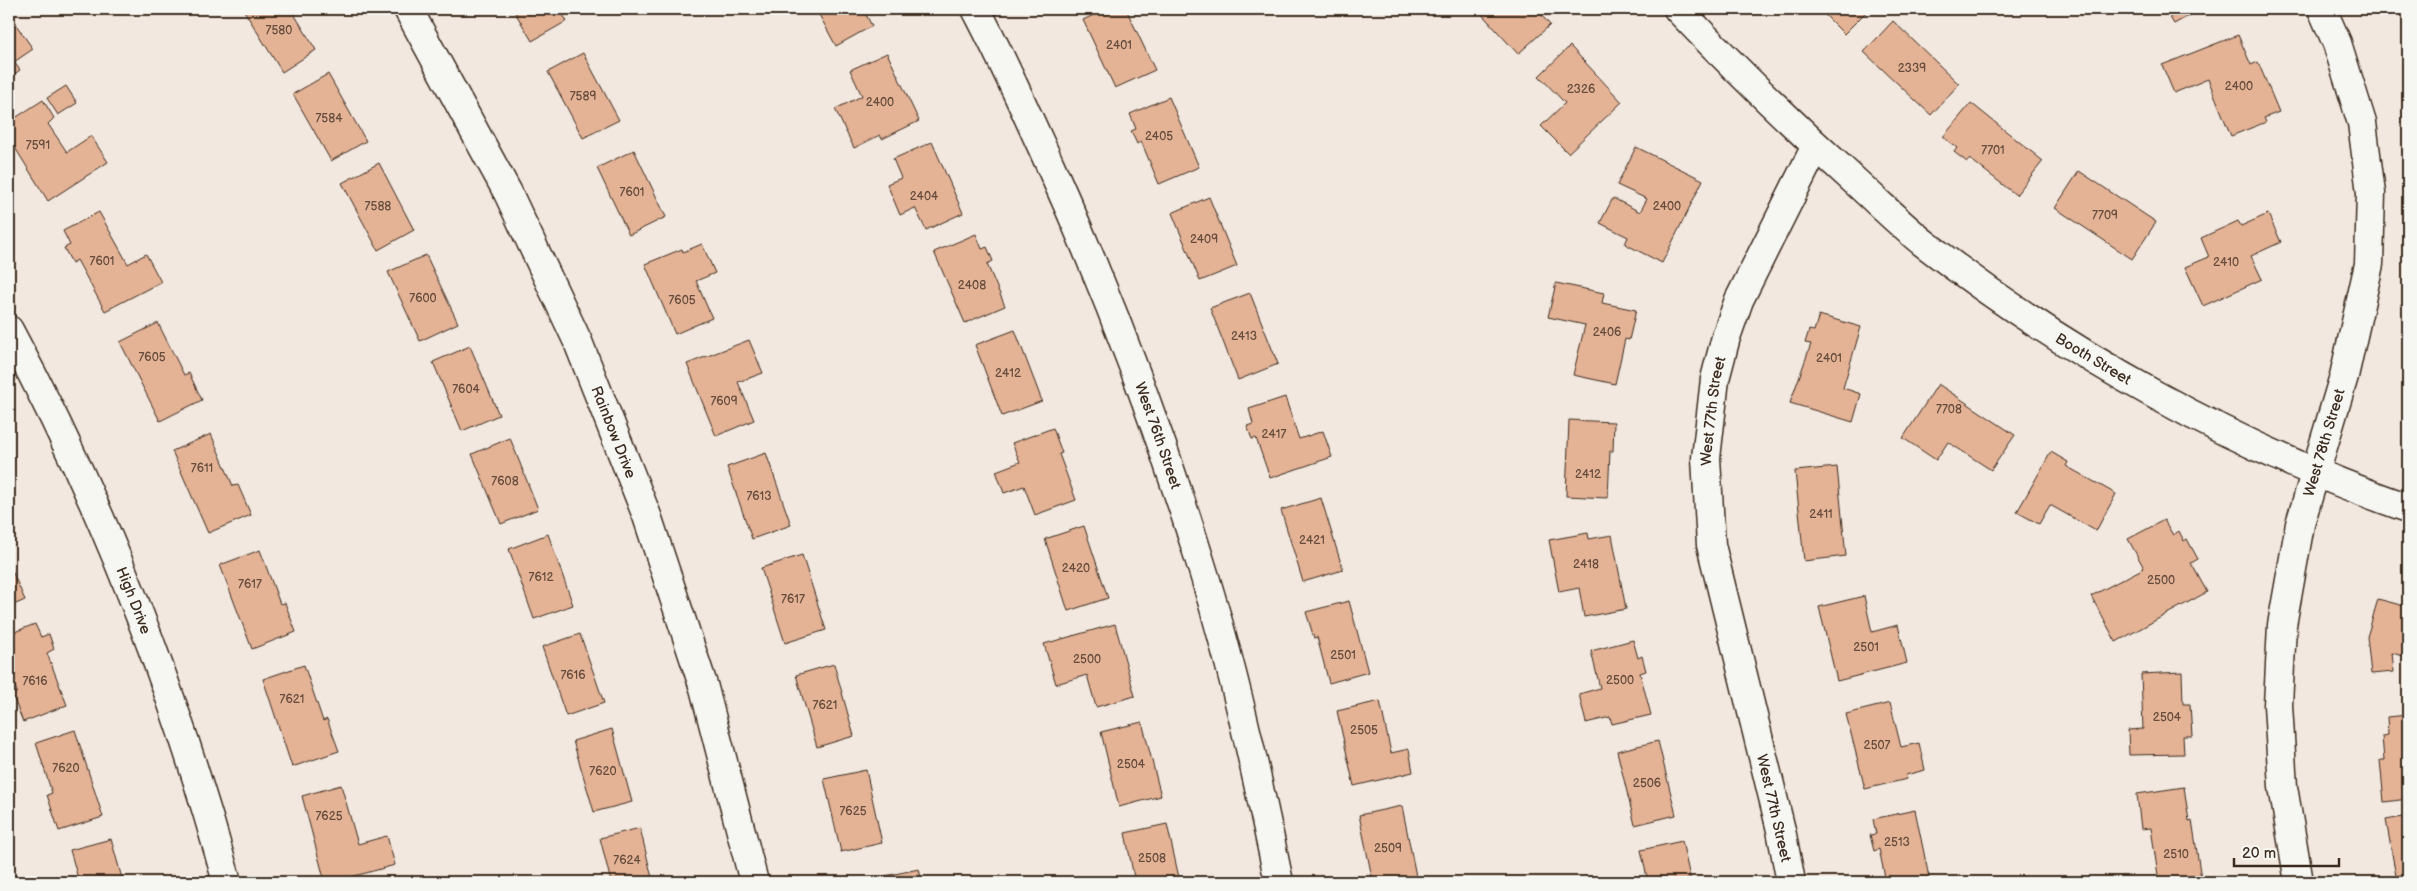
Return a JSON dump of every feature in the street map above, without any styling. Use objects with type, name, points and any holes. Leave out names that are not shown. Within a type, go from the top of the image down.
[{"type":"street","name":"Rainbow Drive","points":[[408,9],[508,193],[578,342],[647,516],[704,688],[754,882]]},
{"type":"street","name":"West 76th Street","points":[[976,9],[999,53],[1082,236],[1149,408],[1200,562],[1257,778],[1279,882]]},
{"type":"street","points":[[1678,9],[1747,81],[1816,146]]},
{"type":"street","name":"West 78th Street","points":[[2299,882],[2283,787],[2278,705],[2282,625],[2300,524],[2344,376],[2369,264],[2371,193],[2362,123],[2337,43],[2322,9]]},
{"type":"street","name":"Booth Street","points":[[1816,146],[1924,243],[2007,305],[2139,388],[2315,473],[2408,508]]},
{"type":"street","name":"West 77th Street","points":[[1791,882],[1781,830],[1711,545],[1706,458],[1715,379],[1726,337],[1739,300],[1816,146]]},
{"type":"street","name":"High Drive","points":[[9,330],[98,510],[140,611],[206,805],[227,882]]},
{"type":"building","points":[[243,9],[291,9],[316,50],[282,72]]},
{"type":"building","points":[[513,9],[559,9],[567,21],[532,41]]},
{"type":"building","points":[[816,9],[863,9],[872,26],[836,46]]},
{"type":"building","points":[[1106,9],[1126,9],[1155,70],[1115,88],[1083,20]]},
{"type":"building","points":[[1477,9],[1536,9],[1550,25],[1518,54]]},
{"type":"building","points":[[1819,9],[1869,9],[1844,34]]},
{"type":"building","points":[[2165,9],[2201,9],[2174,24]]},
{"type":"building","points":[[12,19],[33,49],[14,62],[20,70],[9,78],[9,21]]},
{"type":"building","points":[[1893,21],[1959,84],[1931,115],[1864,52]]},
{"type":"building","points":[[2238,35],[2251,65],[2258,62],[2279,112],[2264,118],[2266,122],[2231,136],[2208,79],[2174,93],[2162,65]]},
{"type":"building","points":[[1570,46],[1622,102],[1568,153],[1541,126],[1565,103],[1539,76]]},
{"type":"building","points":[[583,53],[619,120],[583,138],[548,72]]},
{"type":"building","points":[[887,53],[919,121],[882,139],[880,135],[854,148],[835,109],[862,96],[850,70]]},
{"type":"building","points":[[328,74],[366,141],[331,161],[293,94]]},
{"type":"building","points":[[66,86],[77,103],[58,115],[47,98]]},
{"type":"building","points":[[1169,97],[1199,167],[1159,184],[1141,141],[1137,144],[1131,131],[1136,129],[1130,114]]},
{"type":"building","points":[[43,100],[54,118],[48,124],[67,152],[91,136],[108,162],[48,201],[9,138],[9,122]]},
{"type":"building","points":[[1971,103],[2043,161],[2016,195],[1970,159],[1967,162],[1954,152],[1957,148],[1943,137]]},
{"type":"building","points":[[932,142],[963,213],[926,230],[915,208],[900,215],[887,184],[901,178],[893,159]]},
{"type":"building","points":[[1636,147],[1703,180],[1662,263],[1625,244],[1628,237],[1600,223],[1613,198],[1640,212],[1647,199],[1617,185]]},
{"type":"building","points":[[634,150],[666,217],[629,235],[597,168]]},
{"type":"building","points":[[379,163],[414,230],[378,250],[342,183]]},
{"type":"building","points":[[2079,171],[2156,222],[2132,259],[2055,208]]},
{"type":"building","points":[[1209,197],[1237,266],[1200,281],[1172,213]]},
{"type":"building","points":[[99,212],[128,264],[146,254],[161,282],[105,311],[77,260],[72,263],[64,248],[70,245],[63,231]]},
{"type":"building","points":[[2268,214],[2281,242],[2251,256],[2262,279],[2203,306],[2185,267],[2209,257],[2201,238],[2238,221],[2241,226]]},
{"type":"building","points":[[976,234],[982,249],[987,247],[993,261],[987,264],[1005,306],[965,323],[934,252]]},
{"type":"building","points":[[702,244],[715,273],[696,281],[712,318],[675,334],[645,264],[682,249],[683,252]]},
{"type":"building","points":[[426,255],[458,323],[420,341],[388,272]]},
{"type":"building","points":[[1556,283],[1604,293],[1602,303],[1636,310],[1629,340],[1625,339],[1615,384],[1573,375],[1585,325],[1548,317]]},
{"type":"building","points":[[1250,293],[1278,364],[1238,380],[1210,308]]},
{"type":"building","points":[[1819,315],[1861,327],[1843,388],[1861,394],[1853,422],[1790,403],[1811,344],[1805,343],[1809,330],[1814,331]]},
{"type":"building","points":[[158,323],[184,375],[189,373],[202,400],[160,421],[120,342]]},
{"type":"building","points":[[1015,330],[1042,401],[1002,416],[975,345]]},
{"type":"building","points":[[749,340],[763,373],[738,382],[754,420],[716,436],[687,364]]},
{"type":"building","points":[[470,346],[499,415],[462,431],[433,362]]},
{"type":"building","points":[[1938,384],[2015,435],[1991,470],[1948,442],[1936,460],[1903,438]]},
{"type":"building","points":[[1285,397],[1299,439],[1323,431],[1332,457],[1270,478],[1256,438],[1252,439],[1247,426],[1253,424],[1249,409]]},
{"type":"building","points":[[1569,420],[1614,422],[1613,451],[1610,451],[1608,498],[1566,496]]},
{"type":"building","points":[[1053,428],[1062,453],[1059,454],[1076,500],[1035,515],[1024,486],[1004,493],[996,471],[1020,462],[1012,443]]},
{"type":"building","points":[[211,434],[233,486],[238,485],[251,515],[208,533],[172,451]]},
{"type":"building","points":[[510,438],[538,509],[501,524],[472,454]]},
{"type":"building","points":[[2051,452],[2068,462],[2066,466],[2116,494],[2096,531],[2050,505],[2039,524],[2017,512]]},
{"type":"building","points":[[766,453],[791,525],[752,539],[727,467]]},
{"type":"building","points":[[1837,467],[1846,556],[1804,561],[1795,471]]},
{"type":"building","points":[[1321,498],[1343,570],[1303,582],[1281,510]]},
{"type":"building","points":[[2164,520],[2173,535],[2179,531],[2184,541],[2187,539],[2198,559],[2191,563],[2207,592],[2116,642],[2091,596],[2144,568],[2128,539]]},
{"type":"building","points":[[1084,526],[1108,598],[1068,611],[1045,539]]},
{"type":"building","points":[[1588,533],[1589,539],[1612,535],[1626,609],[1584,617],[1579,588],[1559,592],[1549,540]]},
{"type":"building","points":[[548,534],[573,605],[534,619],[509,549]]},
{"type":"building","points":[[260,550],[280,604],[285,603],[296,632],[252,649],[220,565]]},
{"type":"building","points":[[802,555],[826,630],[785,643],[761,568]]},
{"type":"building","points":[[9,564],[25,600],[9,607]]},
{"type":"building","points":[[1864,596],[1872,632],[1898,625],[1907,663],[1837,681],[1819,607]]},
{"type":"building","points":[[2378,599],[2408,607],[2408,657],[2392,653],[2394,672],[2371,674],[2367,637]]},
{"type":"building","points":[[1349,601],[1368,672],[1329,683],[1317,637],[1314,638],[1306,612]]},
{"type":"building","points":[[35,624],[41,637],[49,634],[54,649],[47,653],[67,705],[23,722],[12,694],[17,692],[9,670],[9,634]]},
{"type":"building","points":[[1115,624],[1135,696],[1096,707],[1087,675],[1056,684],[1044,644]]},
{"type":"building","points":[[580,634],[604,703],[566,716],[542,647]]},
{"type":"building","points":[[1633,640],[1638,658],[1642,656],[1646,671],[1640,673],[1651,715],[1612,724],[1610,717],[1586,723],[1579,694],[1600,688],[1591,651]]},
{"type":"building","points":[[834,664],[854,736],[817,747],[796,675]]},
{"type":"building","points":[[304,665],[323,721],[327,719],[339,751],[292,767],[263,679]]},
{"type":"building","points":[[2182,672],[2183,704],[2190,704],[2192,736],[2183,736],[2184,754],[2129,755],[2128,730],[2143,729],[2141,674]]},
{"type":"building","points":[[1380,701],[1391,753],[1409,749],[1413,772],[1354,786],[1337,711]]},
{"type":"building","points":[[1890,703],[1901,747],[1919,743],[1925,770],[1906,775],[1907,779],[1865,789],[1846,714]]},
{"type":"building","points":[[2408,715],[2408,799],[2384,802],[2380,760],[2384,760],[2382,736],[2388,735],[2387,717]]},
{"type":"building","points":[[1142,722],[1161,796],[1119,807],[1101,732]]},
{"type":"building","points":[[612,729],[632,802],[594,812],[573,741]]},
{"type":"building","points":[[75,730],[103,817],[59,831],[47,795],[52,793],[36,743]]},
{"type":"building","points":[[1658,741],[1676,815],[1635,825],[1617,751]]},
{"type":"building","points":[[866,770],[882,843],[841,852],[824,779]]},
{"type":"building","points":[[341,785],[358,844],[387,836],[395,865],[333,882],[325,882],[302,796]]},
{"type":"building","points":[[2184,787],[2189,821],[2192,820],[2201,878],[2159,882],[2151,828],[2141,829],[2137,794]]},
{"type":"building","points":[[1402,806],[1417,881],[1373,882],[1359,815]]},
{"type":"building","points":[[1915,810],[1930,882],[1886,882],[1879,849],[1874,851],[1870,835],[1876,834],[1873,819]]},
{"type":"building","points":[[2408,816],[2408,874],[2396,876],[2386,820]]},
{"type":"building","points":[[1167,824],[1180,882],[1135,882],[1125,833]]},
{"type":"building","points":[[640,828],[653,882],[611,882],[600,838]]},
{"type":"building","points":[[111,839],[123,882],[79,882],[70,850]]},
{"type":"building","points":[[1682,841],[1691,882],[1648,882],[1641,850]]},
{"type":"building","points":[[919,869],[922,882],[856,882]]}]
